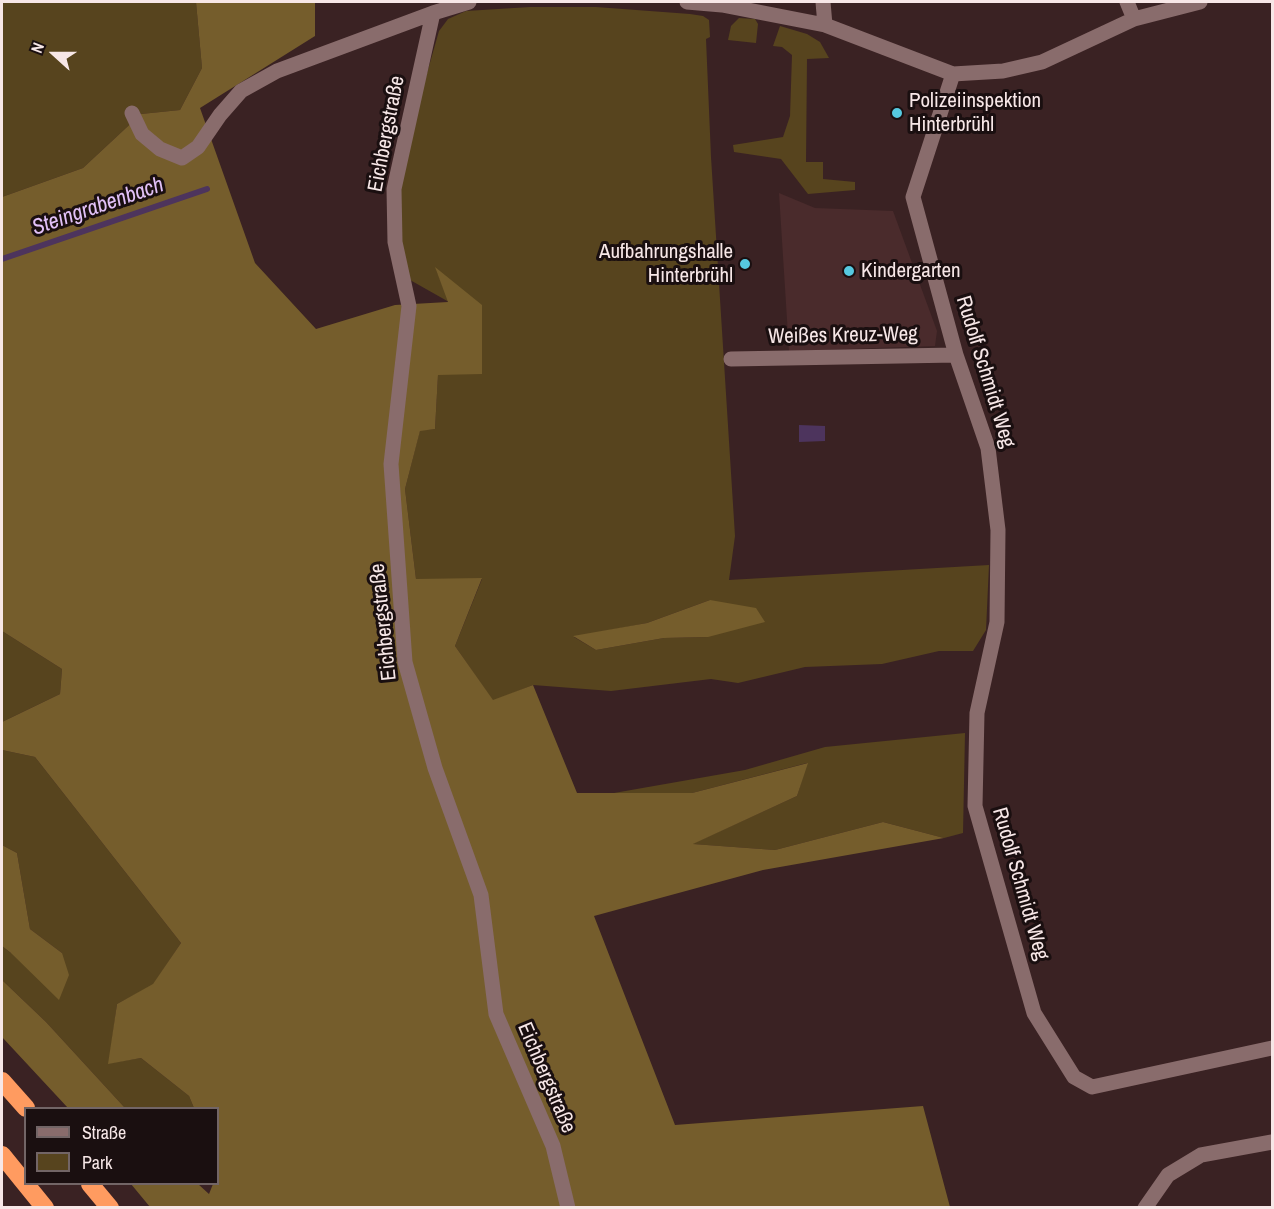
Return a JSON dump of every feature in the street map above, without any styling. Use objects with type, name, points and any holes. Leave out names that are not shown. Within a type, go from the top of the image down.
[{"type":"highway","points":[[2,1081],[25,1107]]},
{"type":"highway","points":[[2,1155],[24,1182]]},
{"type":"highway","points":[[26,1185],[45,1208]]},
{"type":"highway","points":[[91,1185],[110,1208]]},
{"type":"street","points":[[132,112],[142,134],[160,149],[182,158],[198,147],[240,91],[277,71],[433,13],[469,2]]},
{"type":"street","points":[[687,2],[722,5],[825,26],[953,74],[1003,71],[1042,62],[1134,19],[1200,2]]},
{"type":"street","points":[[823,2],[825,26]]},
{"type":"street","points":[[1127,2],[1134,19]]},
{"type":"street","name":"Eichbergstraße","points":[[433,13],[394,189],[395,242],[409,306],[391,464],[405,662],[435,768],[481,895],[496,1014],[553,1146],[568,1208]]},
{"type":"street","name":"Rudolf Schmidt Weg","points":[[953,74],[913,197],[956,355],[988,448],[998,530],[997,622],[977,713],[975,806],[1035,1013],[1074,1077],[1092,1087],[1272,1048]]},
{"type":"street","name":"Weißes Kreuz-Weg","points":[[731,359],[956,355]]},
{"type":"street","points":[[1145,1208],[1168,1175],[1202,1155],[1272,1142]]},
{"type":"shaded area","points":[[196,2],[315,2],[315,36],[200,108],[255,263],[316,329],[395,305],[448,302],[435,267],[482,305],[482,374],[438,375],[435,429],[420,431],[405,489],[416,579],[482,578],[455,646],[493,700],[533,685],[577,793],[692,793],[808,763],[797,796],[693,844],[775,850],[883,822],[944,838],[763,870],[594,916],[675,1125],[923,1106],[950,1207],[150,1207],[132,1185],[199,1185],[209,1194],[213,1185],[219,1185],[219,1107],[194,1107],[189,1096],[141,1058],[108,1064],[117,1004],[153,984],[181,943],[35,757],[2,750],[2,722],[60,694],[62,669],[2,631],[2,197],[83,168],[141,114],[180,110],[202,68]]},
{"type":"shaded area","name":"Kindergarten","points":[[779,193],[815,208],[893,211],[937,331],[935,346],[789,351]]},
{"type":"shaded area","points":[[799,425],[825,426],[825,441],[799,442]]},
{"type":"shaded area","points":[[710,600],[756,608],[765,622],[708,637],[664,638],[596,650],[573,636],[647,623]]},
{"type":"shaded area","points":[[2,845],[17,853],[30,929],[62,953],[69,975],[59,1000],[2,946]]},
{"type":"shaded area","points":[[2,980],[46,1022],[124,1107],[67,1107],[2,1037]]},
{"type":"green space","points":[[2,2],[196,2],[202,68],[180,110],[141,114],[83,168],[2,197]]},
{"type":"green space","points":[[530,7],[596,7],[690,14],[703,16],[709,20],[710,37],[706,39],[711,157],[735,536],[729,580],[989,565],[986,630],[973,651],[939,651],[882,664],[805,667],[738,683],[711,679],[611,691],[533,685],[493,701],[455,646],[482,579],[416,579],[405,489],[420,430],[435,429],[438,374],[482,374],[436,269],[449,302],[403,276],[394,189],[439,31],[448,19],[466,11]],"holes":[[[710,600],[708,637],[664,638],[596,650],[574,637],[647,623]]]},
{"type":"green space","points":[[739,18],[755,19],[758,24],[756,43],[728,40],[731,26]]},
{"type":"green space","points":[[780,26],[807,34],[820,42],[829,58],[807,59],[806,162],[823,162],[823,179],[855,182],[855,190],[808,194],[781,159],[734,152],[733,145],[783,137],[790,116],[792,55],[782,47],[773,46]]},
{"type":"green space","points":[[2,631],[62,669],[60,694],[2,722]]},
{"type":"green space","points":[[965,733],[963,833],[944,838],[883,822],[775,850],[692,844],[797,796],[807,763],[692,793],[614,793],[745,770],[825,747]]},
{"type":"green space","points":[[2,750],[35,757],[181,943],[153,985],[117,1004],[109,1063],[141,1058],[189,1096],[194,1107],[124,1107],[46,1022],[2,980],[2,946],[11,953],[62,953],[30,929],[17,853],[2,845]]},
{"type":"waterway","name":"Steingrabenbach","points":[[2,259],[207,189]]},
{"type":"place","name":"Polizeiinspektion Hinterbrühl","points":[[897,113]]},
{"type":"place","name":"Aufbahrungshalle Hinterbrühl","points":[[745,264]]},
{"type":"place","name":"Kindergarten","points":[[849,271]]}]
